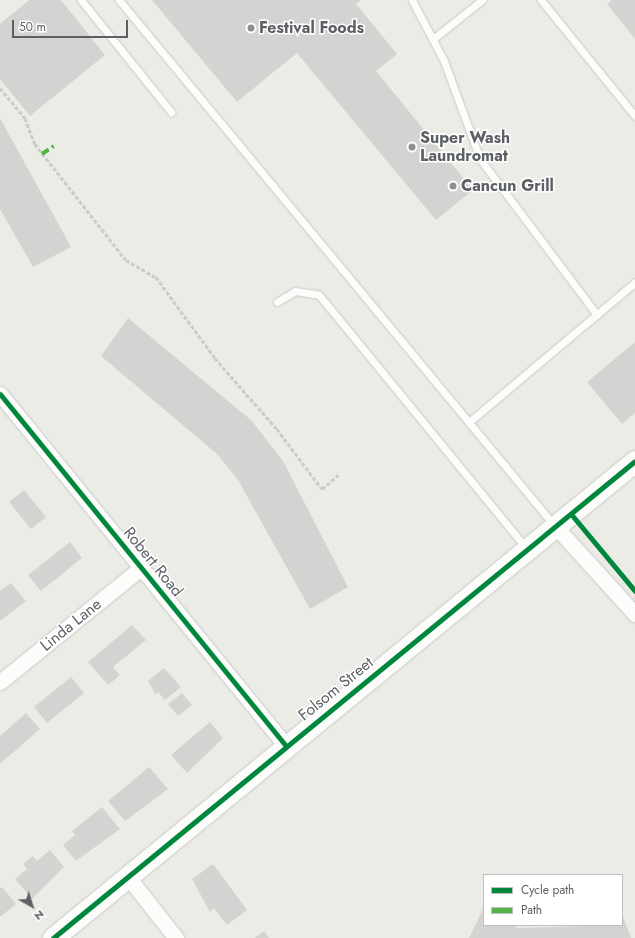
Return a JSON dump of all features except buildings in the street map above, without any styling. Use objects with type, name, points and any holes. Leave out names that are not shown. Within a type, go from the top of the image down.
[{"type":"street","name":"Robert Road","points":[[0,394],[286,746]]},
{"type":"street","name":"Folsom Street","points":[[53,938],[635,461]]},
{"type":"street","points":[[556,526],[635,614]]},
{"type":"street","name":"Linda Lane","points":[[0,682],[142,568]]},
{"type":"street","points":[[128,877],[176,938]]},
{"type":"lane","points":[[81,0],[171,112]]},
{"type":"lane","points":[[119,0],[556,526]]},
{"type":"lane","points":[[412,0],[433,39],[480,159],[597,314]]},
{"type":"lane","points":[[433,39],[482,0]]},
{"type":"lane","points":[[541,0],[635,116]]},
{"type":"lane","points":[[469,422],[635,282]]},
{"type":"lane","points":[[277,302],[296,291],[319,295],[527,550]]},
{"type":"path","points":[[0,88],[25,118],[35,144],[126,260],[156,277],[215,358],[277,429],[322,489],[339,474]]},
{"type":"marked path","points":[[42,154],[54,146]]},
{"type":"cycle path","points":[[0,394],[286,746]]},
{"type":"cycle path","points":[[53,938],[635,461]]},
{"type":"cycle path","points":[[571,514],[635,591]]},
{"type":"place","name":"Festival Foods","points":[[251,28]]},
{"type":"place","name":"Super Wash Laundromat","points":[[412,147]]},
{"type":"place","name":"Cancun Grill","points":[[453,186]]}]
